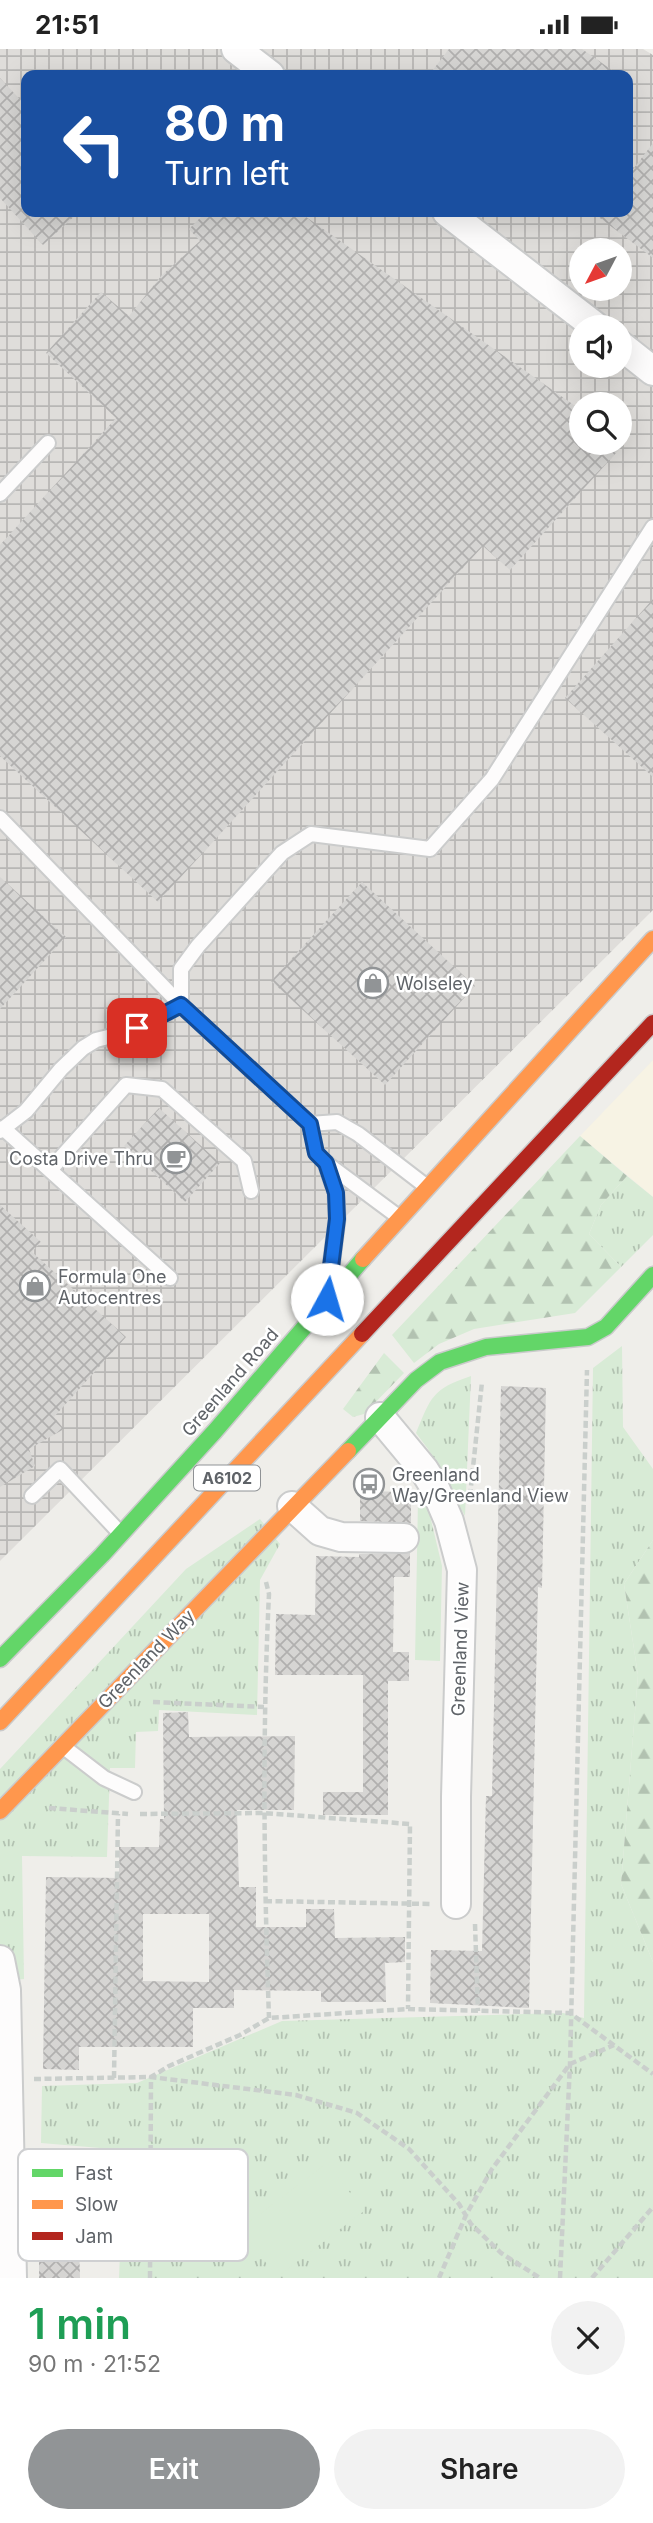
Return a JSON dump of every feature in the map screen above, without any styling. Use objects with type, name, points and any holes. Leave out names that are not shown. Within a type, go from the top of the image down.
[{"type":"main road","name":"Greenland Road","points":[[0,1659],[121,1535],[215,1431],[327,1299],[401,1219],[432,1192],[653,939]]},
{"type":"main road","name":"A6102","points":[[0,1722],[653,1023]]},
{"type":"main road","points":[[326,1163],[336,1193],[337,1219],[327,1299]]},
{"type":"main road","points":[[436,1233],[454,1235],[453,1220],[449,1213]]},
{"type":"main road","points":[[401,1219],[420,1227]]},
{"type":"main road","points":[[588,1337],[606,1327],[653,1275]]},
{"type":"main road","name":"Greenland Way","points":[[3,1807],[416,1380],[440,1362],[486,1347],[588,1337]]},
{"type":"street","points":[[236,49],[263,70]]},
{"type":"street","points":[[453,217],[580,315]]},
{"type":"street","points":[[632,354],[653,371]]},
{"type":"street","name":"Greenland View","points":[[380,1417],[435,1486],[449,1521],[462,1570],[456,1904]]},
{"type":"street","points":[[292,1506],[320,1531],[341,1537],[404,1538]]},
{"type":"street","points":[[0,1960],[6,1990],[12,2278]]},
{"type":"lane","points":[[0,494],[48,443]]},
{"type":"lane","points":[[181,1005],[181,969],[198,946],[282,852],[311,834],[430,849],[492,779],[653,527]]},
{"type":"lane","points":[[0,818],[181,1005],[310,1124],[316,1153],[401,1219]]},
{"type":"lane","points":[[170,1278],[50,1170],[1,1130],[26,1111],[61,1069],[83,1048],[96,1040],[153,1021],[181,1005]]},
{"type":"lane","points":[[50,1170],[126,1085],[162,1089],[244,1161],[251,1191]]},
{"type":"lane","points":[[310,1124],[337,1122],[358,1134],[432,1192]]},
{"type":"lane","points":[[32,1496],[60,1469],[121,1535]]},
{"type":"lane","points":[[63,1746],[104,1778],[134,1792]]},
{"type":"path","points":[[560,2278],[570,2064],[588,1337]]},
{"type":"path","points":[[469,1505],[486,1347]]},
{"type":"path","points":[[256,1543],[270,1594],[264,1707],[265,1901],[269,2018]]},
{"type":"path","points":[[107,1699],[264,1707]]},
{"type":"path","points":[[3,1807],[118,1814],[264,1813],[410,1824],[408,2009]]},
{"type":"path","points":[[114,2078],[118,1814]]},
{"type":"path","points":[[265,1901],[474,1904],[478,2011]]},
{"type":"path","points":[[151,2077],[169,2066],[240,2035],[269,2018],[408,2009],[570,2013],[653,2074]]},
{"type":"path","points":[[439,2278],[466,2215],[492,2169],[570,2064],[614,2045]]},
{"type":"path","points":[[151,2077],[151,2149]]},
{"type":"path","points":[[8,2080],[151,2077],[296,2095],[357,2113],[409,2149],[459,2204],[471,2224],[501,2253],[540,2278]]},
{"type":"path","points":[[592,2278],[653,2207]]},
{"type":"shaded area","points":[[0,49],[643,49],[653,55],[653,910],[0,1561]]},
{"type":"shaded area","points":[[653,1060],[653,1197],[580,1136]]},
{"type":"green space","points":[[580,1136],[627,1176],[601,1205],[589,1234],[621,1267],[575,1313],[474,1329],[439,1344],[414,1363],[392,1335]]},
{"type":"green space","points":[[627,1176],[653,1197],[653,1235],[621,1267],[589,1234],[601,1205]]},
{"type":"green space","points":[[622,1346],[623,1427],[653,1469],[653,1540],[624,1584],[638,1675],[621,1884],[653,1962],[653,2278],[119,2278],[120,2261],[248,2261],[248,2149],[112,2149],[41,2143],[42,2086],[137,2083],[282,2021],[563,2013],[584,2018],[593,1368]]},
{"type":"green space","points":[[384,1353],[404,1373],[364,1414],[353,1417],[343,1409]]},
{"type":"green space","points":[[471,1376],[465,1516],[428,1449],[416,1433],[425,1411],[440,1390]]},
{"type":"green space","points":[[426,1499],[442,1566],[440,1661],[415,1660],[418,1500]]},
{"type":"green space","points":[[260,1519],[280,1544],[260,1580],[257,1715],[159,1710],[158,1731],[136,1732],[135,1768],[110,1768],[107,1857],[22,1856],[24,1979],[0,1981],[0,1769],[186,1569]]},
{"type":"green space","points":[[653,1540],[653,1962],[621,1884],[638,1675],[624,1584]]},
{"type":"green space","points":[[327,2163],[364,2211],[277,2277],[248,2239],[248,2223]]},
{"type":"building","points":[[449,49],[582,49],[612,70],[433,70]]},
{"type":"building","points":[[0,78],[21,101],[21,217],[74,217],[43,245],[0,198]]},
{"type":"building","points":[[653,143],[653,258],[632,242],[632,238],[626,238],[599,217],[633,217],[633,169]]},
{"type":"building","points":[[201,217],[306,217],[569,402],[569,455],[614,455],[510,570],[483,546],[158,902],[0,756],[0,545],[116,418],[46,353],[101,292],[129,316],[162,275],[200,241],[189,229]]},
{"type":"building","points":[[653,599],[653,777],[565,698]]},
{"type":"building","points":[[0,877],[66,937],[0,1009]]},
{"type":"building","name":"Wolseley","points":[[362,882],[475,986],[385,1085],[271,981]]},
{"type":"building","name":"Costa Drive Thru","points":[[159,1108],[220,1163],[185,1202],[124,1146]]},
{"type":"building","points":[[0,1205],[41,1242],[32,1252],[126,1337],[54,1417],[64,1429],[29,1449],[35,1466],[0,1487]]},
{"type":"building","points":[[501,1386],[546,1388],[542,1588],[538,1587],[529,2008],[430,2003],[431,1950],[482,1951],[486,1796],[492,1796]]},
{"type":"building","points":[[360,1491],[411,1492],[411,1523],[360,1521]]},
{"type":"building","points":[[410,1553],[410,1577],[394,1577],[393,1652],[409,1652],[409,1681],[388,1681],[388,1815],[323,1815],[323,1792],[363,1792],[363,1675],[275,1675],[276,1614],[315,1615],[316,1556],[359,1557],[359,1554]]},
{"type":"building","points":[[188,1712],[189,1737],[295,1736],[294,1810],[237,1810],[239,1887],[256,1887],[256,1927],[306,1927],[306,1909],[334,1909],[335,1938],[405,1937],[405,1962],[385,1963],[386,2002],[321,2002],[321,1991],[234,1990],[234,2008],[193,2008],[193,2047],[79,2047],[79,2070],[43,2069],[46,1877],[119,1878],[119,1847],[159,1847],[160,1819],[164,1819],[163,1713]],"holes":[[[143,1914],[209,1914],[209,1982],[143,1981]]]},
{"type":"building","points":[[39,2261],[80,2261],[80,2278],[39,2278]]},
{"type":"traffic: fast","points":[[0,1659],[102,1555],[215,1431],[363,1259]]},
{"type":"traffic: fast","points":[[348,1451],[416,1380],[440,1362],[486,1347],[588,1337],[606,1327],[653,1275]]},
{"type":"traffic: slow","points":[[363,1259],[653,939]]},
{"type":"traffic: slow","points":[[0,1722],[362,1334]]},
{"type":"traffic: slow","points":[[0,1811],[348,1451]]},
{"type":"traffic: jam","points":[[362,1334],[653,1023]]},
{"type":"traffic: jam","points":[[326,1163],[336,1193],[337,1219],[327,1299]]},
{"type":"place","name":"Wolseley","points":[[373,983]]},
{"type":"place","name":"Costa Drive Thru","points":[[176,1158]]},
{"type":"place","name":"Formula One Autocentres","points":[[35,1286]]},
{"type":"place","name":"Greenland Way/Greenland View","points":[[369,1484]]},
{"type":"route","points":[[137,1028],[181,1005],[310,1124],[316,1153],[326,1163],[336,1193],[337,1219],[327,1299]]}]
